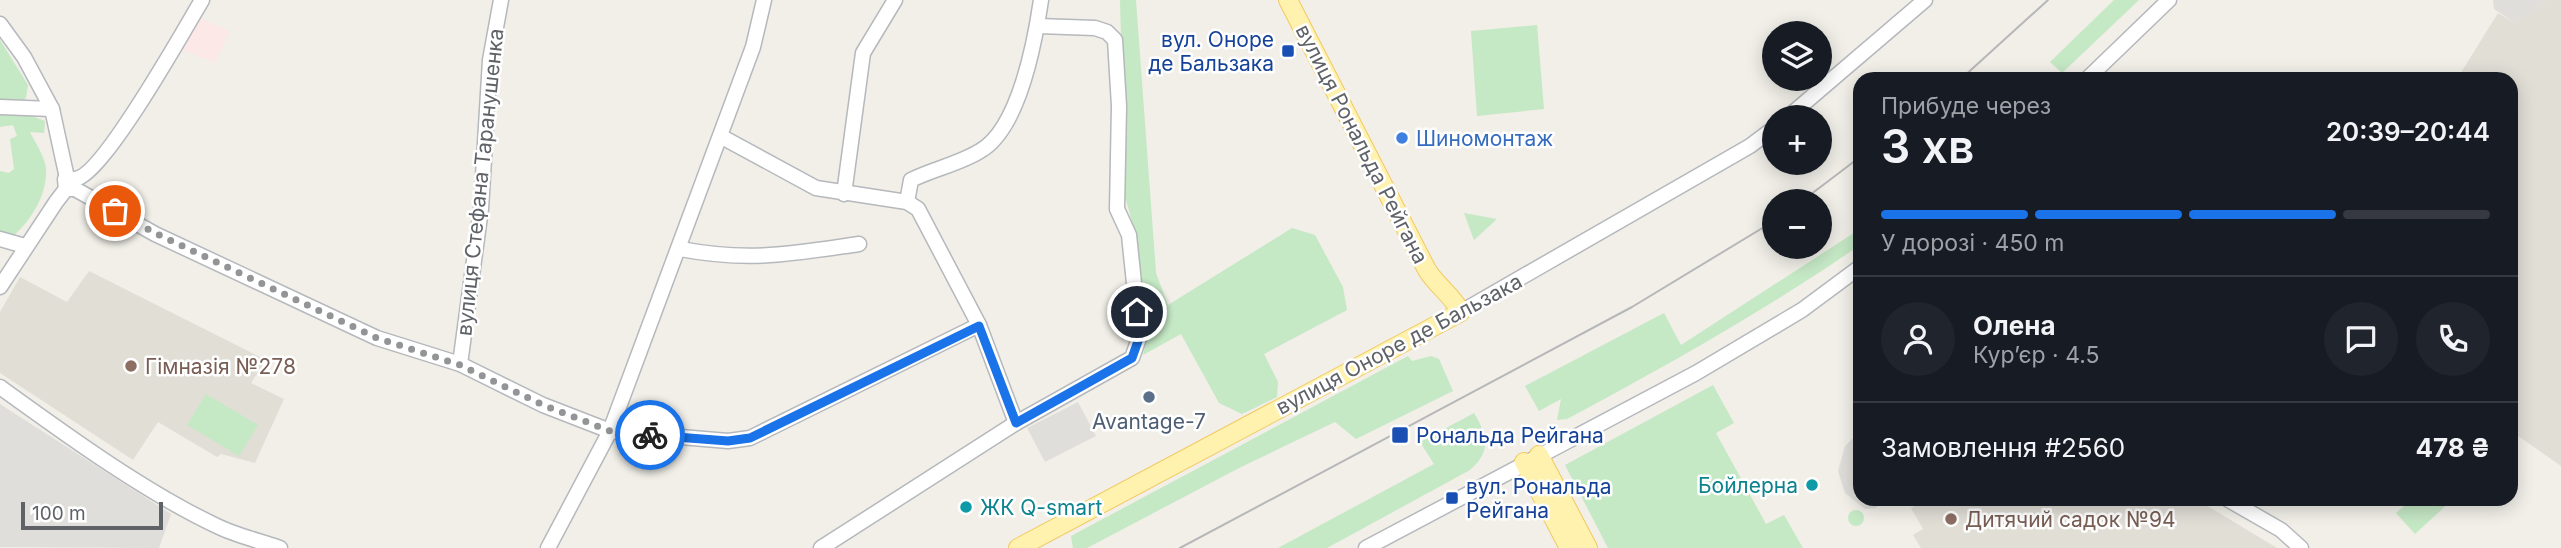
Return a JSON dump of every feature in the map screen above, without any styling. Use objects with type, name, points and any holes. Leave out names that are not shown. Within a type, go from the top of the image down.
[{"type":"main road","name":"вулиця Рональда Рейгана","points":[[1288,0],[1438,288],[1439,306],[1454,316]]},
{"type":"main road","name":"вулиця Оноре де Бальзака","points":[[1018,548],[1454,316]]},
{"type":"main road","points":[[1532,458],[1569,548]]},
{"type":"main road","points":[[1532,458],[1588,548]]},
{"type":"street","points":[[0,287],[25,246],[71,184],[116,139],[202,0]]},
{"type":"street","name":"вулиця Стефана Таранушенка","points":[[460,365],[481,209],[490,60],[501,0]]},
{"type":"street","points":[[548,548],[610,431],[722,136],[753,47],[764,0]]},
{"type":"street","points":[[844,194],[863,53],[895,0]]},
{"type":"street","points":[[907,202],[911,180],[980,152],[991,144],[1020,89],[1038,26],[1041,0]]},
{"type":"street","points":[[1802,105],[1925,0]]},
{"type":"street","points":[[2094,72],[2169,0]]},
{"type":"street","points":[[0,24],[24,57],[52,109],[71,184],[155,233],[377,338],[460,365],[543,405],[610,431],[716,440],[750,438],[979,326]]},
{"type":"street","points":[[821,548],[1016,423],[1132,358],[1142,330],[1137,312],[1129,235],[1117,209],[1119,106],[1115,40],[1107,32],[1095,28],[1038,26]]},
{"type":"street","points":[[0,107],[52,109]]},
{"type":"street","points":[[722,136],[796,180],[816,188],[907,202],[918,209],[979,326],[1016,423]]},
{"type":"street","name":"вулиця Оноре де Бальзака","points":[[1454,316],[1762,137]]},
{"type":"street","points":[[0,239],[25,246]]},
{"type":"street","points":[[680,249],[736,258],[765,258],[859,244]]},
{"type":"street","points":[[1366,548],[1696,373],[1802,310],[1853,272]]},
{"type":"street","points":[[0,387],[52,425],[180,506],[220,528],[280,548]]},
{"type":"street","points":[[2239,506],[2281,530],[2301,548]]},
{"type":"shaded area","points":[[2493,0],[2546,0],[2526,20],[2515,23],[2494,9]]},
{"type":"shaded area","points":[[2546,0],[2561,0],[2561,466],[2518,436],[2518,72],[2461,72],[2498,13],[2515,23],[2520,17],[2526,19]]},
{"type":"shaded area","points":[[199,18],[230,31],[215,63],[182,49]]},
{"type":"shaded area","name":"Гімназія №278","points":[[89,271],[266,360],[251,383],[284,399],[255,463],[221,454],[217,457],[158,422],[133,460],[0,373],[0,312],[20,277],[67,302]]},
{"type":"shaded area","points":[[1078,402],[1096,436],[1045,462],[1027,428]]},
{"type":"shaded area","points":[[0,404],[171,514],[159,548],[0,547]]},
{"type":"shaded area","points":[[1852,439],[1853,499],[1845,493],[1838,471],[1845,446]]},
{"type":"shaded area","points":[[1861,506],[1878,506],[1875,508],[1865,509]]},
{"type":"shaded area","points":[[2208,506],[2277,548],[1921,548],[1913,535],[1923,529],[1911,508]]},
{"type":"green space","points":[[1120,0],[1136,0],[1156,273],[1168,305],[1292,228],[1315,235],[1343,287],[1347,310],[1264,354],[1278,382],[1277,397],[1242,414],[1219,403],[1181,334],[1143,355],[1149,329],[1135,233],[1125,196]]},
{"type":"green space","points":[[2114,0],[2139,0],[2063,72],[2050,62]]},
{"type":"green space","points":[[1537,25],[1544,109],[1477,116],[1471,31]]},
{"type":"green space","points":[[0,40],[28,85],[26,98],[20,103],[0,102]]},
{"type":"green space","points":[[0,112],[29,115],[45,121],[44,133],[30,132],[46,168],[44,189],[30,218],[8,240],[0,235],[0,171],[9,173],[14,169],[10,139],[17,136],[13,125],[0,127]]},
{"type":"green space","points":[[1464,213],[1497,219],[1474,240]]},
{"type":"green space","points":[[1853,234],[1853,250],[1825,269],[1642,378],[1567,419],[1557,420],[1561,399],[1539,411],[1525,386],[1664,313],[1681,345],[1814,259],[1832,259],[1832,247]]},
{"type":"green space","points":[[1408,356],[1412,361],[1431,356],[1439,359],[1453,391],[1356,439],[1335,422],[1241,467],[1087,548],[1073,548],[1071,536]]},
{"type":"green space","points":[[1713,385],[1734,423],[1716,433],[1766,524],[1784,515],[1803,548],[1608,548],[1565,465]]},
{"type":"green space","points":[[206,394],[258,425],[239,456],[187,425]]},
{"type":"green space","points":[[1474,413],[1485,443],[1482,456],[1470,470],[1327,548],[1278,548],[1434,464],[1420,442]]},
{"type":"green space","points":[[2404,506],[2445,506],[2415,534],[2396,513]]},
{"type":"green space","points":[[1856,510],[1864,518],[1856,526],[1848,518]]},
{"type":"tram line","points":[[1969,72],[2048,0]]},
{"type":"tram line","points":[[1818,189],[1853,162]]},
{"type":"tram line","points":[[1180,548],[1632,307],[1762,228]]},
{"type":"way so far","points":[[115,211],[155,233],[377,338],[460,365],[543,405],[610,431],[650,435]]},
{"type":"place","name":"вул. Оноре де Бальзака","points":[[1288,51]]},
{"type":"place","name":"Шиномонтаж","points":[[1402,138]]},
{"type":"place","name":"Гімназія №278","points":[[131,366]]},
{"type":"place","name":"Avantage-7","points":[[1149,397]]},
{"type":"place","name":"Рональда Рейгана","points":[[1400,435]]},
{"type":"place","name":"Бойлерна","points":[[1812,485]]},
{"type":"place","name":"вул. Рональда Рейгана","points":[[1452,498]]},
{"type":"place","name":"ЖК Q-smart","points":[[966,507]]},
{"type":"place","name":"Дитячий садок №94","points":[[1951,519]]},
{"type":"route","points":[[650,435],[728,441],[750,438],[979,326],[1016,423],[1132,358],[1138,349],[1142,330],[1137,312]]}]
